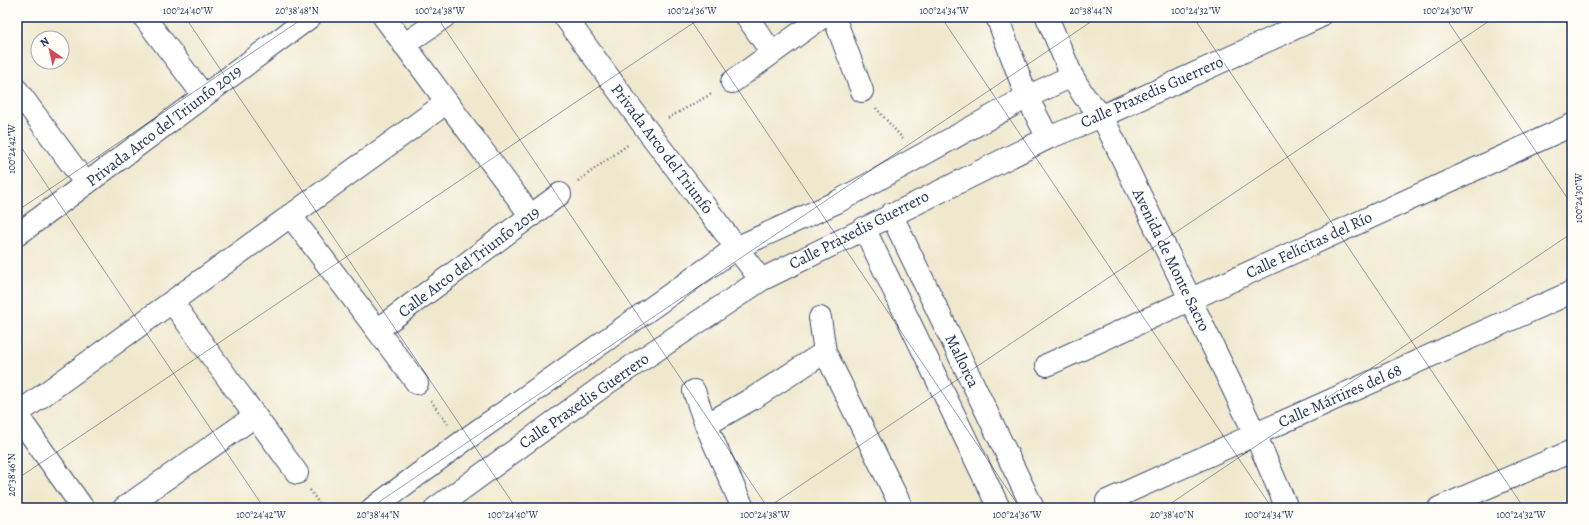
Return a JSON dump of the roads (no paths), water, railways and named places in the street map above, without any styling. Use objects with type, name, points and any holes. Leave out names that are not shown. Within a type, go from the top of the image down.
[{"type":"street","points":[[144,17],[204,96]]},
{"type":"street","name":"Privada Arco del Triunfo 2019","points":[[17,235],[310,17]]},
{"type":"street","points":[[384,17],[530,216]]},
{"type":"street","points":[[404,45],[444,17]]},
{"type":"street","name":"Privada Arco del Triunfo","points":[[565,17],[761,280]]},
{"type":"street","points":[[747,17],[772,53]]},
{"type":"street","points":[[732,82],[822,17]]},
{"type":"street","points":[[834,17],[862,91]]},
{"type":"street","points":[[997,17],[1027,97],[1048,138]]},
{"type":"street","name":"Avenida de Monte Sacro","points":[[1047,17],[1072,76],[1084,96],[1102,116],[1255,434],[1287,508]]},
{"type":"street","name":"Calle Praxedis Guerrero","points":[[436,508],[610,380],[761,280],[891,214],[1048,138],[1102,116],[1319,17]]},
{"type":"street","points":[[373,508],[462,442],[736,248],[837,202],[1027,97],[1072,76]]},
{"type":"street","points":[[17,90],[86,184]]},
{"type":"street","points":[[83,508],[17,414],[446,103]]},
{"type":"street","name":"Calle Felícitas del Río","points":[[1047,365],[1572,125]]},
{"type":"street","name":"Calle Arco del Triunfo 2019","points":[[377,330],[560,194]]},
{"type":"street","name":"Mallorca","points":[[891,214],[1033,508]]},
{"type":"street","points":[[290,215],[417,383]]},
{"type":"street","name":"Mallorca","points":[[864,228],[959,422],[992,506]]},
{"type":"street","name":"Calle Mártires del 68","points":[[1107,501],[1572,292]]},
{"type":"street","points":[[172,302],[297,473]]},
{"type":"street","points":[[820,318],[825,352],[902,508]]},
{"type":"street","points":[[706,425],[755,397],[825,352]]},
{"type":"street","points":[[694,391],[706,425],[743,508]]},
{"type":"street","points":[[959,422],[985,409]]},
{"type":"street","points":[[124,508],[255,416]]},
{"type":"street","points":[[1439,508],[1572,451]]}]
